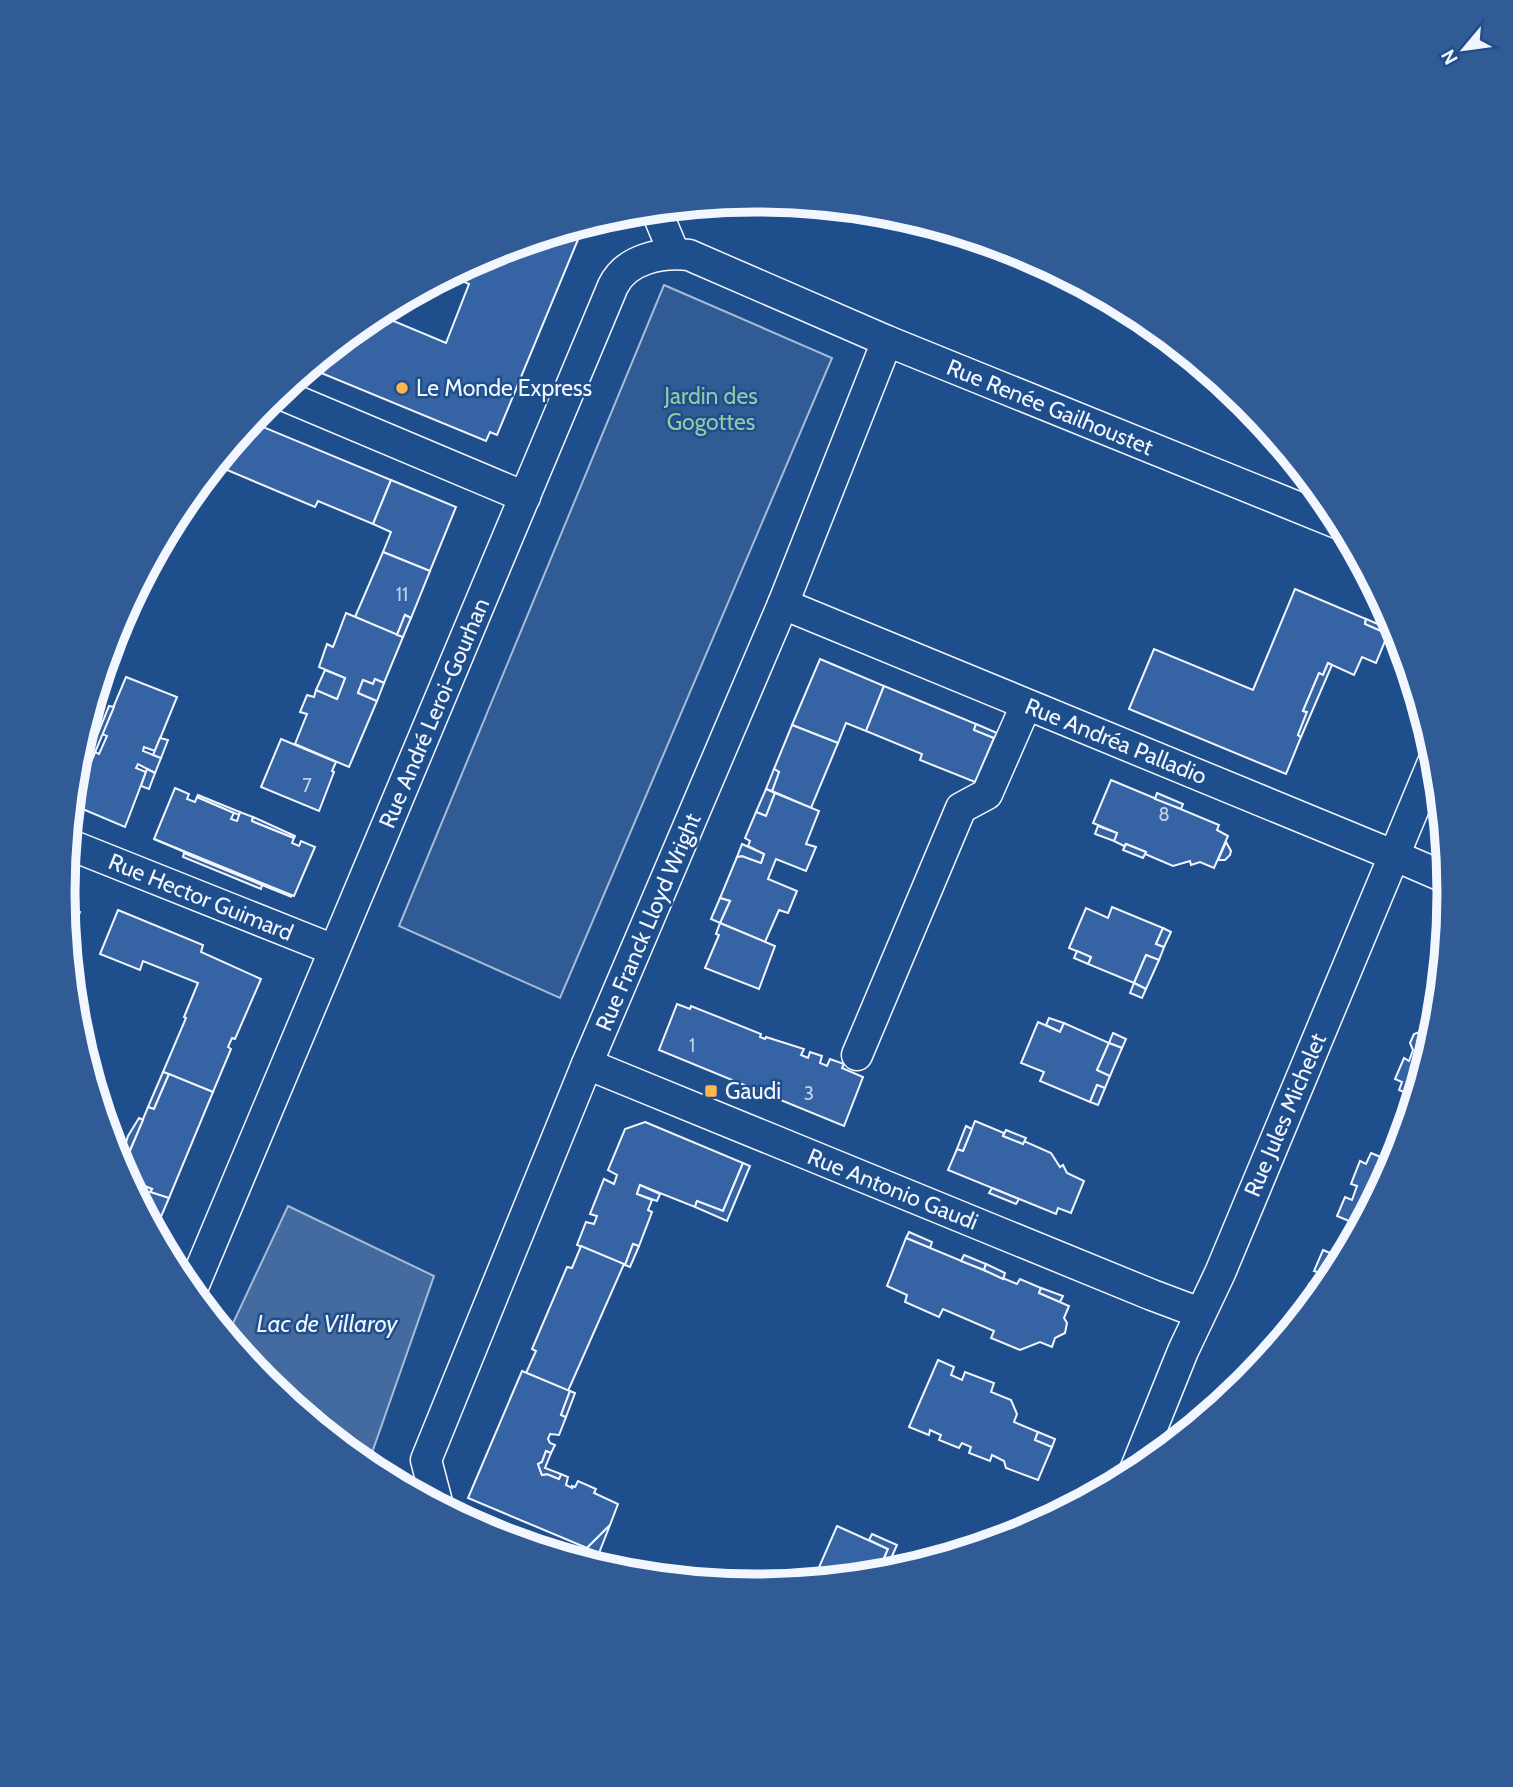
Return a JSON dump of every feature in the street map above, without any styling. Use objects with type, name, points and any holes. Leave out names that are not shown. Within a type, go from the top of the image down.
[{"type":"street","points":[[660,219],[674,253]]},
{"type":"street","name":"Rue Renée Gailhoustet","points":[[674,253],[689,255],[887,341],[1325,518]]},
{"type":"street","name":"Rue André Leroi-Gourhan","points":[[196,1280],[617,277],[641,261],[674,253]]},
{"type":"street","name":"Rue Franck Lloyd Wright","points":[[435,1493],[426,1460],[587,1064],[783,604],[887,341]]},
{"type":"street","points":[[290,398],[525,497]]},
{"type":"street","name":"Rue Andréa Palladio","points":[[783,604],[1437,874]]},
{"type":"street","points":[[857,1055],[961,808],[987,794],[1027,705]]},
{"type":"street","name":"Rue Jules Michelet","points":[[1141,1456],[1183,1351],[1220,1273],[1427,775]]},
{"type":"street","name":"Rue Hector Guimard","points":[[77,848],[334,950]]},
{"type":"street","name":"Rue Antonio Gaudi","points":[[587,1064],[1200,1313]]},
{"type":"shaded area","name":"Jardin des Gogottes","points":[[664,285],[832,358],[560,998],[399,926]]},
{"type":"water","name":"Lac de Villaroy","points":[[288,1206],[434,1276],[371,1455],[307,1406],[231,1327]]},
{"type":"building","points":[[580,235],[497,435],[490,432],[486,441],[318,372],[390,320],[446,343],[469,284],[461,280],[538,248]]},
{"type":"building","points":[[261,426],[391,480],[373,524],[318,501],[315,507],[227,470],[231,460]]},
{"type":"building","points":[[391,480],[456,507],[430,571],[383,552],[391,532],[373,524]]},
{"type":"building","points":[[383,552],[430,571],[411,618],[405,615],[397,635],[355,617]]},
{"type":"building","points":[[1295,589],[1366,619],[1365,624],[1386,633],[1376,663],[1362,657],[1354,675],[1328,663],[1323,675],[1319,673],[1303,711],[1307,712],[1298,735],[1301,737],[1286,774],[1129,709],[1154,649],[1253,690]]},
{"type":"building","points":[[346,613],[403,637],[384,683],[375,679],[373,684],[363,680],[358,693],[377,701],[349,767],[295,744],[307,714],[300,712],[307,695],[314,697],[316,690],[337,699],[345,678],[319,667],[327,644],[333,647]]},
{"type":"building","points":[[405,615],[411,618],[403,637],[397,635]]},
{"type":"building","points":[[1366,619],[1383,626],[1386,633],[1365,624]]},
{"type":"building","points":[[820,659],[884,686],[866,731],[846,723],[838,743],[792,725]]},
{"type":"building","points":[[1328,663],[1332,665],[1301,737],[1298,735],[1307,712],[1303,711],[1319,673],[1323,675]]},
{"type":"building","points":[[325,670],[345,678],[337,699],[316,690]]},
{"type":"building","points":[[126,677],[177,697],[155,751],[144,747],[143,751],[161,758],[155,773],[138,764],[136,768],[146,772],[125,827],[81,808],[86,774],[95,752],[99,754],[107,736],[102,734]]},
{"type":"building","points":[[375,679],[384,683],[377,701],[358,693],[363,680],[373,684]]},
{"type":"building","points":[[884,686],[976,724],[974,730],[994,738],[975,782],[920,760],[922,754],[866,731]]},
{"type":"building","points":[[109,706],[114,707],[86,774],[90,754]]},
{"type":"building","points":[[976,724],[997,733],[994,738],[974,730]]},
{"type":"building","points":[[792,725],[838,743],[811,808],[772,791],[779,772],[774,769]]},
{"type":"building","points":[[160,738],[168,740],[161,758],[153,755]]},
{"type":"building","points":[[281,739],[336,762],[319,811],[261,787]]},
{"type":"building","points":[[147,769],[155,773],[149,789],[141,786]]},
{"type":"building","points":[[774,769],[779,772],[772,791],[766,789]]},
{"type":"building","points":[[1111,780],[1219,825],[1217,830],[1228,836],[1214,868],[1200,862],[1191,865],[1190,861],[1173,866],[1145,854],[1146,852],[1114,841],[1117,833],[1093,823]]},
{"type":"building","points":[[175,788],[189,794],[187,799],[195,802],[197,797],[234,813],[231,819],[237,821],[240,812],[253,817],[252,821],[294,838],[292,843],[299,846],[301,841],[315,847],[294,896],[154,839]]},
{"type":"building","points":[[766,789],[775,793],[766,816],[756,812]]},
{"type":"building","points":[[775,793],[819,811],[806,844],[816,847],[806,871],[776,859],[768,879],[797,891],[788,913],[779,910],[765,942],[720,923],[730,901],[720,898],[737,857],[742,856],[761,863],[764,854],[748,846],[750,841],[745,838],[756,812],[766,816]]},
{"type":"building","points":[[1157,793],[1183,804],[1181,809],[1155,799]]},
{"type":"building","points":[[198,795],[240,812],[239,815],[197,797]]},
{"type":"building","points":[[253,817],[295,836],[294,838],[252,821]]},
{"type":"building","points":[[1098,826],[1117,833],[1114,841],[1095,834]]},
{"type":"building","points":[[154,839],[292,897],[262,885]]},
{"type":"building","points":[[1226,842],[1231,851],[1230,855],[1225,860],[1218,860]]},
{"type":"building","points":[[742,844],[764,854],[761,863],[742,856],[737,857]]},
{"type":"building","points":[[1126,844],[1146,852],[1143,858],[1123,850]]},
{"type":"building","points":[[184,853],[262,885],[261,889],[183,857]]},
{"type":"building","points":[[720,898],[730,901],[720,923],[711,919]]},
{"type":"building","points":[[1112,907],[1163,928],[1156,944],[1164,947],[1159,960],[1146,955],[1134,983],[1088,964],[1091,957],[1069,948],[1086,908],[1108,918]]},
{"type":"building","points":[[118,910],[203,945],[201,952],[261,979],[235,1039],[232,1038],[228,1047],[231,1049],[213,1092],[163,1072],[198,983],[143,961],[140,970],[100,954]]},
{"type":"building","points":[[720,923],[775,946],[759,989],[705,968],[719,935],[716,934]]},
{"type":"building","points":[[1163,928],[1171,932],[1164,947],[1156,944]]},
{"type":"building","points":[[1077,951],[1091,957],[1088,964],[1074,958]]},
{"type":"building","points":[[1146,955],[1159,960],[1146,989],[1134,983]]},
{"type":"building","points":[[1134,983],[1146,989],[1142,998],[1130,993]]},
{"type":"building","points":[[677,1004],[690,1009],[691,1006],[761,1034],[760,1037],[765,1039],[766,1037],[804,1049],[801,1055],[808,1058],[810,1052],[822,1056],[820,1063],[827,1066],[830,1059],[844,1064],[842,1068],[863,1077],[844,1126],[659,1050]]},
{"type":"building","points":[[1049,1018],[1064,1023],[1060,1032],[1046,1025]]},
{"type":"building","points":[[1038,1022],[1060,1032],[1064,1023],[1109,1043],[1097,1070],[1110,1076],[1105,1088],[1097,1085],[1090,1102],[1040,1081],[1044,1072],[1021,1063]]},
{"type":"building","points":[[1422,1031],[1408,1094],[1399,1090],[1402,1082],[1395,1079],[1404,1058],[1409,1061],[1413,1050],[1410,1043],[1414,1034]]},
{"type":"building","points":[[1113,1033],[1126,1039],[1122,1048],[1109,1043]]},
{"type":"building","points":[[1109,1043],[1122,1048],[1110,1076],[1097,1070]]},
{"type":"building","points":[[163,1072],[169,1074],[154,1109],[148,1107]]},
{"type":"building","points":[[169,1074],[213,1092],[169,1198],[150,1192],[152,1189],[142,1186],[128,1156],[148,1107],[154,1109]]},
{"type":"building","points":[[1097,1085],[1105,1088],[1098,1105],[1090,1102]]},
{"type":"building","points":[[139,1118],[143,1120],[128,1155],[125,1148]]},
{"type":"building","points":[[975,1121],[1004,1133],[1003,1136],[1023,1144],[1024,1141],[1051,1153],[1067,1173],[1084,1181],[1071,1213],[1058,1208],[1056,1214],[948,1170],[957,1149],[963,1151]]},
{"type":"building","points":[[645,1122],[743,1163],[723,1211],[697,1201],[695,1207],[640,1185],[637,1194],[652,1200],[648,1210],[652,1212],[639,1246],[633,1244],[625,1265],[577,1245],[586,1222],[594,1224],[597,1216],[590,1214],[604,1179],[614,1184],[617,1175],[608,1170],[625,1129]]},
{"type":"building","points":[[966,1126],[972,1129],[963,1151],[957,1149]]},
{"type":"building","points":[[1006,1130],[1026,1138],[1023,1144],[1003,1136]]},
{"type":"building","points":[[1371,1153],[1384,1158],[1352,1222],[1337,1216],[1345,1197],[1352,1200],[1357,1186],[1351,1184],[1360,1161],[1366,1164]]},
{"type":"building","points":[[743,1163],[750,1166],[727,1221],[695,1207],[697,1201],[723,1211]]},
{"type":"building","points":[[640,1185],[660,1194],[657,1201],[637,1194]]},
{"type":"building","points":[[142,1186],[152,1189],[150,1192],[169,1198],[160,1219],[159,1218]]},
{"type":"building","points":[[992,1188],[1019,1199],[1016,1204],[989,1193]]},
{"type":"building","points":[[909,1232],[932,1242],[930,1248],[906,1238]]},
{"type":"building","points":[[906,1238],[1017,1284],[1020,1279],[1041,1288],[1039,1293],[1069,1306],[1064,1318],[1067,1323],[1065,1333],[1055,1338],[1052,1347],[1040,1342],[1020,1350],[991,1338],[994,1331],[943,1309],[939,1317],[905,1302],[907,1295],[887,1286]]},
{"type":"building","points":[[633,1244],[639,1246],[630,1267],[625,1265]]},
{"type":"building","points":[[581,1246],[624,1264],[568,1391],[526,1373],[536,1351],[532,1349],[567,1267],[572,1268]]},
{"type":"building","points":[[1323,1250],[1334,1255],[1320,1276],[1321,1273],[1314,1271]]},
{"type":"building","points":[[964,1255],[986,1264],[984,1270],[961,1261]]},
{"type":"building","points":[[986,1264],[1005,1273],[1003,1279],[984,1270]]},
{"type":"building","points":[[1309,1284],[1313,1286],[1301,1302]]},
{"type":"building","points":[[1041,1288],[1063,1296],[1060,1302],[1039,1293]]},
{"type":"building","points":[[938,1360],[954,1367],[951,1375],[962,1380],[965,1372],[994,1383],[991,1392],[1011,1400],[1017,1414],[1014,1422],[1038,1432],[1035,1440],[1052,1447],[1038,1480],[1006,1468],[1004,1461],[992,1455],[990,1461],[969,1453],[971,1447],[962,1443],[959,1448],[939,1440],[941,1435],[930,1430],[929,1435],[909,1427]]},
{"type":"building","points":[[522,1371],[570,1391],[561,1415],[566,1417],[559,1435],[550,1434],[548,1439],[555,1445],[551,1453],[546,1451],[542,1462],[538,1464],[542,1475],[547,1474],[559,1479],[561,1474],[568,1477],[566,1485],[575,1487],[578,1481],[596,1489],[594,1493],[618,1504],[610,1525],[587,1548],[468,1498]]},
{"type":"building","points":[[570,1391],[575,1393],[566,1417],[561,1415]]},
{"type":"building","points":[[1038,1432],[1055,1439],[1052,1447],[1035,1440]]},
{"type":"building","points":[[546,1451],[551,1453],[545,1468],[561,1474],[559,1479],[547,1474],[542,1475],[538,1464],[542,1462]]},
{"type":"building","points":[[610,1525],[599,1553],[587,1548]]},
{"type":"building","points":[[837,1526],[888,1549],[882,1563],[817,1572]]},
{"type":"building","points":[[872,1534],[897,1545],[889,1562],[882,1563],[888,1549],[869,1540]]},
{"type":"place","name":"Le Monde Express","points":[[402,388]]},
{"type":"place","name":"Gaudi","points":[[711,1091]]}]
